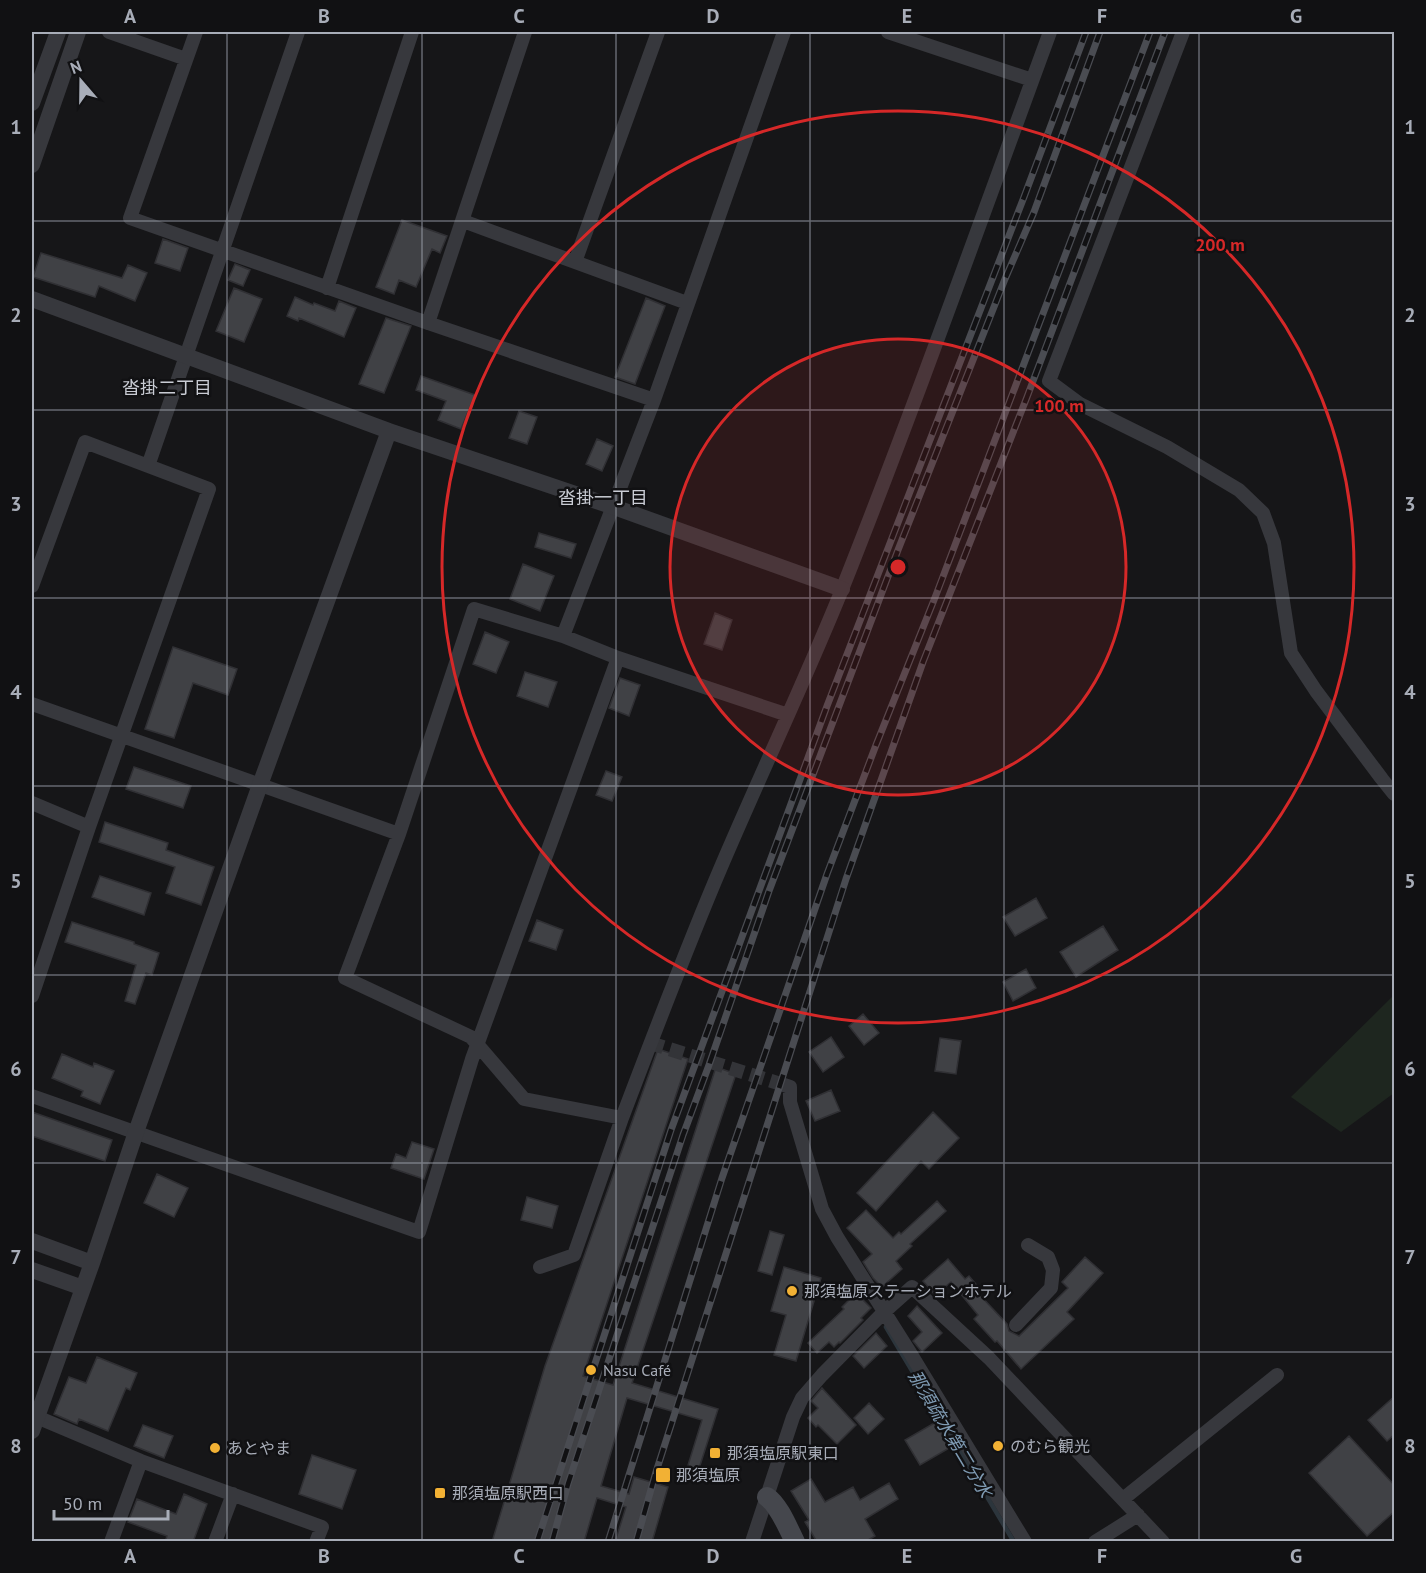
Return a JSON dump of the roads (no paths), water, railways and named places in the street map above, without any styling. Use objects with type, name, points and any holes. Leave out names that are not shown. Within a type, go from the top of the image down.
[{"type":"main road","points":[[767,1497],[777,1507],[795,1542]]},
{"type":"street","points":[[32,103],[58,32]]},
{"type":"street","points":[[32,165],[78,32]]},
{"type":"street","points":[[110,32],[186,59]]},
{"type":"street","points":[[196,32],[130,218],[654,400]]},
{"type":"street","points":[[148,466],[298,32]]},
{"type":"street","points":[[327,288],[412,32]]},
{"type":"street","points":[[428,323],[525,32]]},
{"type":"street","points":[[575,262],[658,32]]},
{"type":"street","points":[[563,636],[654,400],[784,32]]},
{"type":"street","points":[[888,32],[1032,80]]},
{"type":"street","points":[[540,1267],[574,1256],[650,1043],[720,869],[842,589],[899,443],[1050,32]]},
{"type":"street","points":[[1183,32],[1049,381],[1080,404],[1167,447],[1239,490],[1263,513],[1274,543],[1292,653],[1316,691],[1395,794]]},
{"type":"street","points":[[463,221],[687,303]]},
{"type":"street","points":[[32,299],[390,431],[614,507],[842,589]]},
{"type":"street","points":[[316,1542],[322,1527],[33,1421],[92,1263],[136,1132],[260,785],[390,431]]},
{"type":"street","points":[[32,586],[86,442],[209,489],[32,996]]},
{"type":"street","points":[[622,1118],[524,1099],[471,1037],[345,978],[399,834],[474,609],[563,636],[618,658],[788,716]]},
{"type":"street","points":[[32,1096],[419,1232],[477,1045],[618,658]]},
{"type":"street","points":[[32,704],[399,834]]},
{"type":"street","points":[[32,803],[90,827]]},
{"type":"street","points":[[784,1085],[790,1087],[790,1102],[822,1209],[1024,1542]]},
{"type":"street","points":[[32,1241],[92,1263]]},
{"type":"street","points":[[1016,1325],[1051,1288],[1053,1270],[1048,1257],[1028,1245]]},
{"type":"street","points":[[32,1270],[83,1288]]},
{"type":"street","points":[[752,1542],[802,1398],[884,1312],[912,1287],[988,1358],[1163,1542]]},
{"type":"street","points":[[1123,1499],[1277,1376]]},
{"type":"street","points":[[111,1542],[141,1461]]},
{"type":"street","points":[[215,1542],[233,1494]]},
{"type":"street","points":[[1095,1542],[1138,1515]]},
{"type":"waterway","name":"那須疏水第二分水","points":[[886,1327],[1014,1542]]},
{"type":"tunnel","points":[[650,1043],[784,1085]]},
{"type":"railway","points":[[537,1542],[671,1130],[827,706],[1086,32]]},
{"type":"railway","points":[[552,1542],[568,1484],[683,1135],[769,891],[898,550],[1005,279],[1034,212],[1100,32]]},
{"type":"railway","points":[[608,1542],[722,1178],[827,874],[936,595],[1150,32]]},
{"type":"railway","points":[[636,1542],[656,1472],[846,879],[923,662],[1027,397],[1165,32]]},
{"type":"place","name":"那須塩原ステーションホテル","points":[[792,1291]]},
{"type":"place","name":"Nasu Café","points":[[591,1370]]},
{"type":"place","name":"のむら観光","points":[[998,1446]]},
{"type":"place","name":"あとやま","points":[[215,1448]]},
{"type":"place","name":"那須塩原駅東口","points":[[715,1453]]},
{"type":"place","name":"那須塩原","points":[[663,1475]]},
{"type":"place","name":"那須塩原駅西口","points":[[440,1493]]},
{"type":"district","name":"沓掛二丁目","points":[[167,388]]},
{"type":"district","name":"沓掛一丁目","points":[[603,498]]}]
